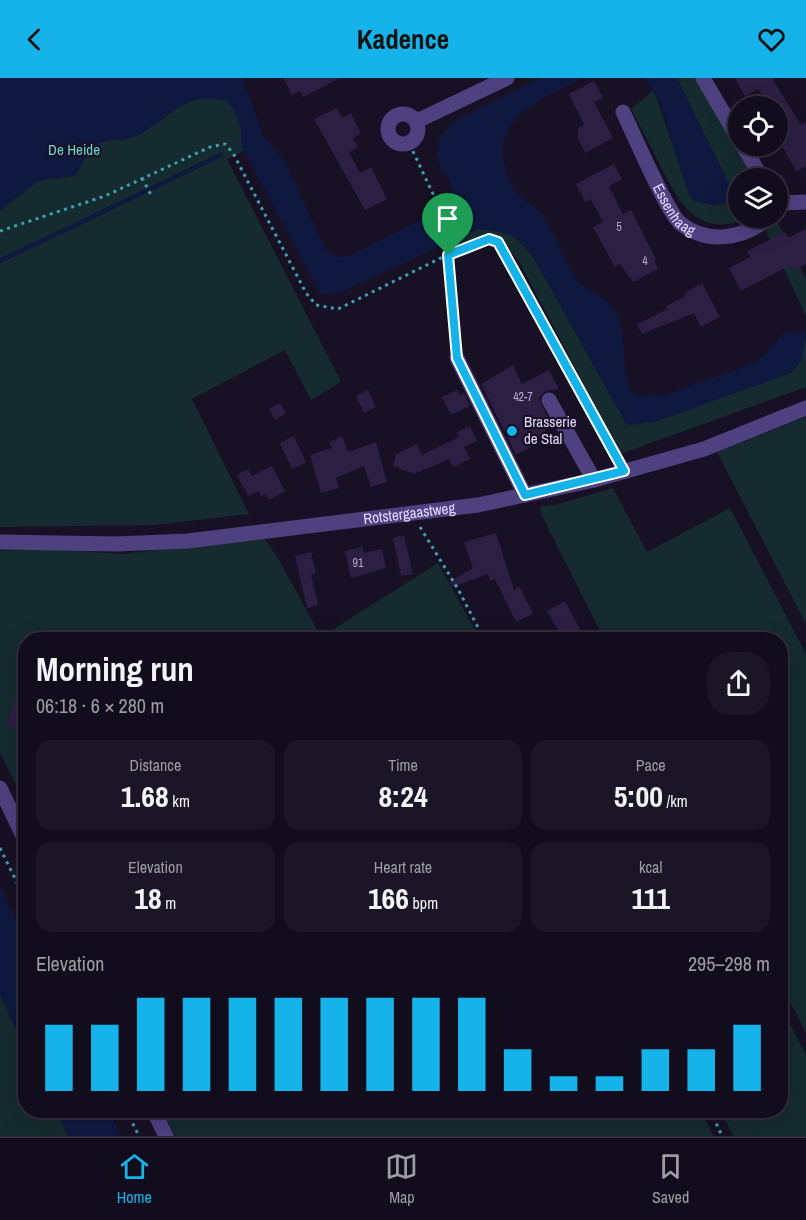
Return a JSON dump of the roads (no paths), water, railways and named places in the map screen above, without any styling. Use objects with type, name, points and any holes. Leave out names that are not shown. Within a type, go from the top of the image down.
[{"type":"street","points":[[417,121],[507,78]]},
{"type":"street","points":[[703,78],[728,121]]},
{"type":"street","name":"Essenhaag","points":[[623,112],[679,223],[703,235],[721,238],[757,228]]},
{"type":"street","points":[[403,114],[417,121],[418,132],[409,143],[399,144],[390,137],[389,123],[394,116],[403,114]]},
{"type":"street","points":[[788,203],[806,202]]},
{"type":"street","points":[[457,358],[525,495]]},
{"type":"street","points":[[549,400],[594,480]]},
{"type":"street","name":"Rotstergaastweg","points":[[0,542],[117,544],[188,541],[477,505],[594,480],[704,449],[806,408]]},
{"type":"street","points":[[0,788],[18,825]]},
{"type":"street","points":[[157,1118],[166,1136]]},
{"type":"water","points":[[0,78],[243,78],[263,136],[285,161],[326,251],[337,257],[351,255],[438,211],[452,191],[449,178],[441,169],[437,153],[440,138],[453,122],[540,78],[582,78],[547,96],[518,117],[508,130],[503,146],[504,164],[515,190],[545,220],[574,275],[587,289],[607,301],[617,315],[623,339],[628,384],[634,394],[662,396],[757,362],[785,332],[806,333],[802,360],[791,373],[655,422],[627,425],[535,260],[511,235],[477,229],[342,292],[321,295],[241,145],[239,122],[228,101],[212,99],[187,103],[136,136],[100,143],[89,153],[75,176],[38,181],[0,211]]},
{"type":"water","points":[[645,78],[677,78],[728,182],[728,202],[712,205],[695,201],[689,194],[660,103]]},
{"type":"water","points":[[0,886],[18,924],[18,1034],[0,994]]},
{"type":"water","points":[[60,1118],[112,1118],[121,1136],[68,1136]]},
{"type":"waterway","points":[[0,261],[221,155]]},
{"type":"place","name":"Brasserie de Stal","points":[[512,431]]},
{"type":"park label","name":"De Heide","points":[[74,150]]}]
